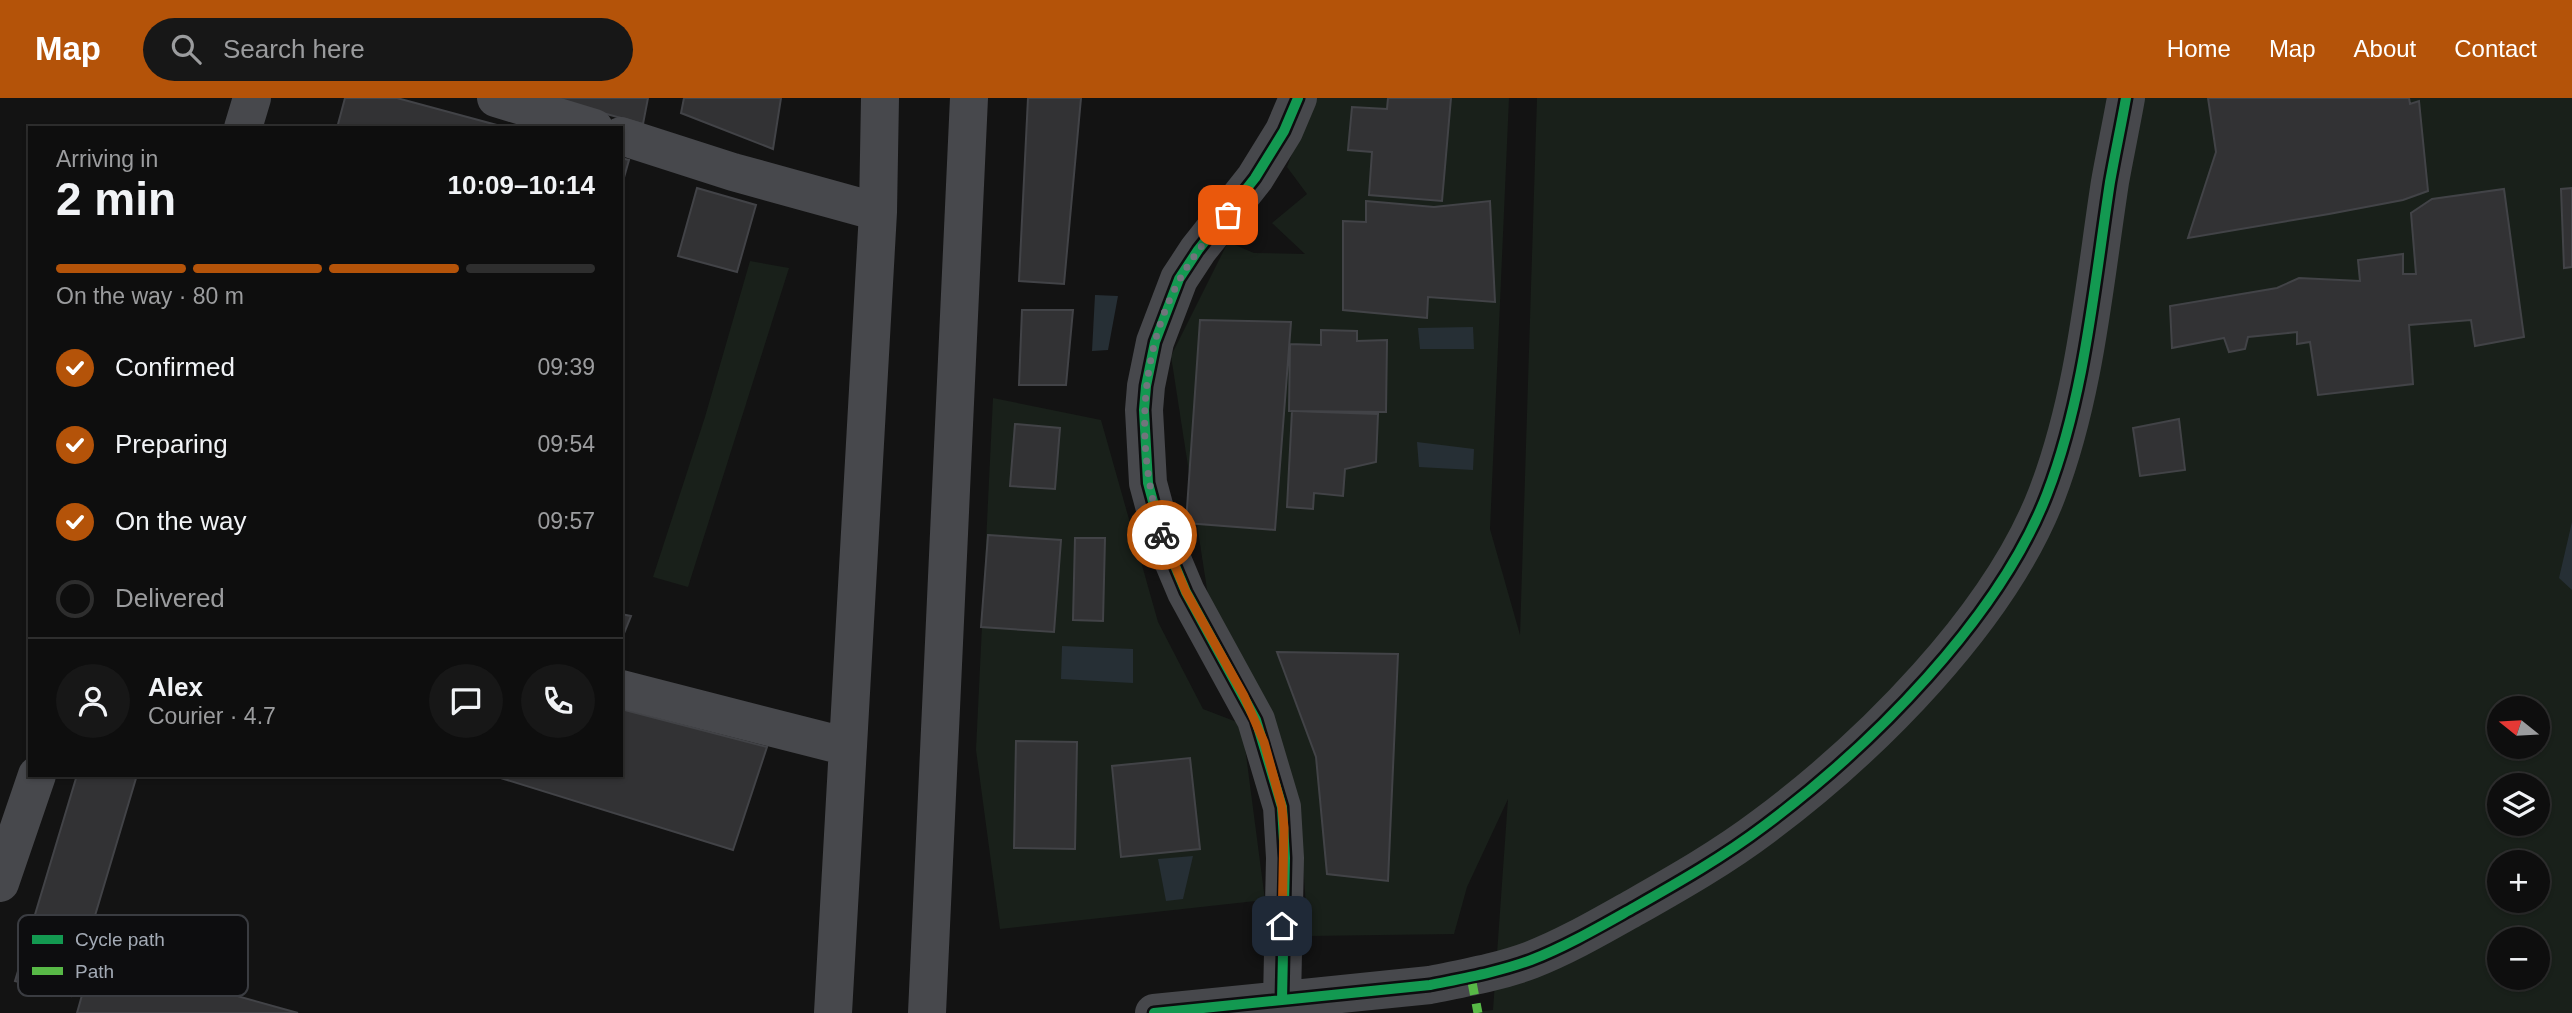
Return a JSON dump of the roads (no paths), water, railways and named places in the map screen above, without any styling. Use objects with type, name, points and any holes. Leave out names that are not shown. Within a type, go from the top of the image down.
[{"type":"street","points":[[244,126],[252,98]]},
{"type":"street","points":[[496,98],[587,126]]},
{"type":"street","points":[[833,1013],[878,212],[880,98]]},
{"type":"street","points":[[927,1013],[968,98]]},
{"type":"street","points":[[1282,1000],[1285,858],[1282,807],[1256,720],[1186,592],[1162,535],[1148,483],[1144,411],[1155,342],[1179,279],[1267,160],[1284,131],[1298,98]]},
{"type":"street","points":[[1154,1013],[1430,985],[1471,977],[1530,960],[1584,936],[1701,870],[1765,825],[1861,743],[1896,709],[1978,616],[2007,573],[2046,495],[2063,443],[2078,382],[2094,301],[2126,98]]},
{"type":"street","points":[[623,137],[733,172],[878,212]]},
{"type":"street","points":[[623,690],[848,747]]},
{"type":"street","points":[[0,883],[36,777]]}]
